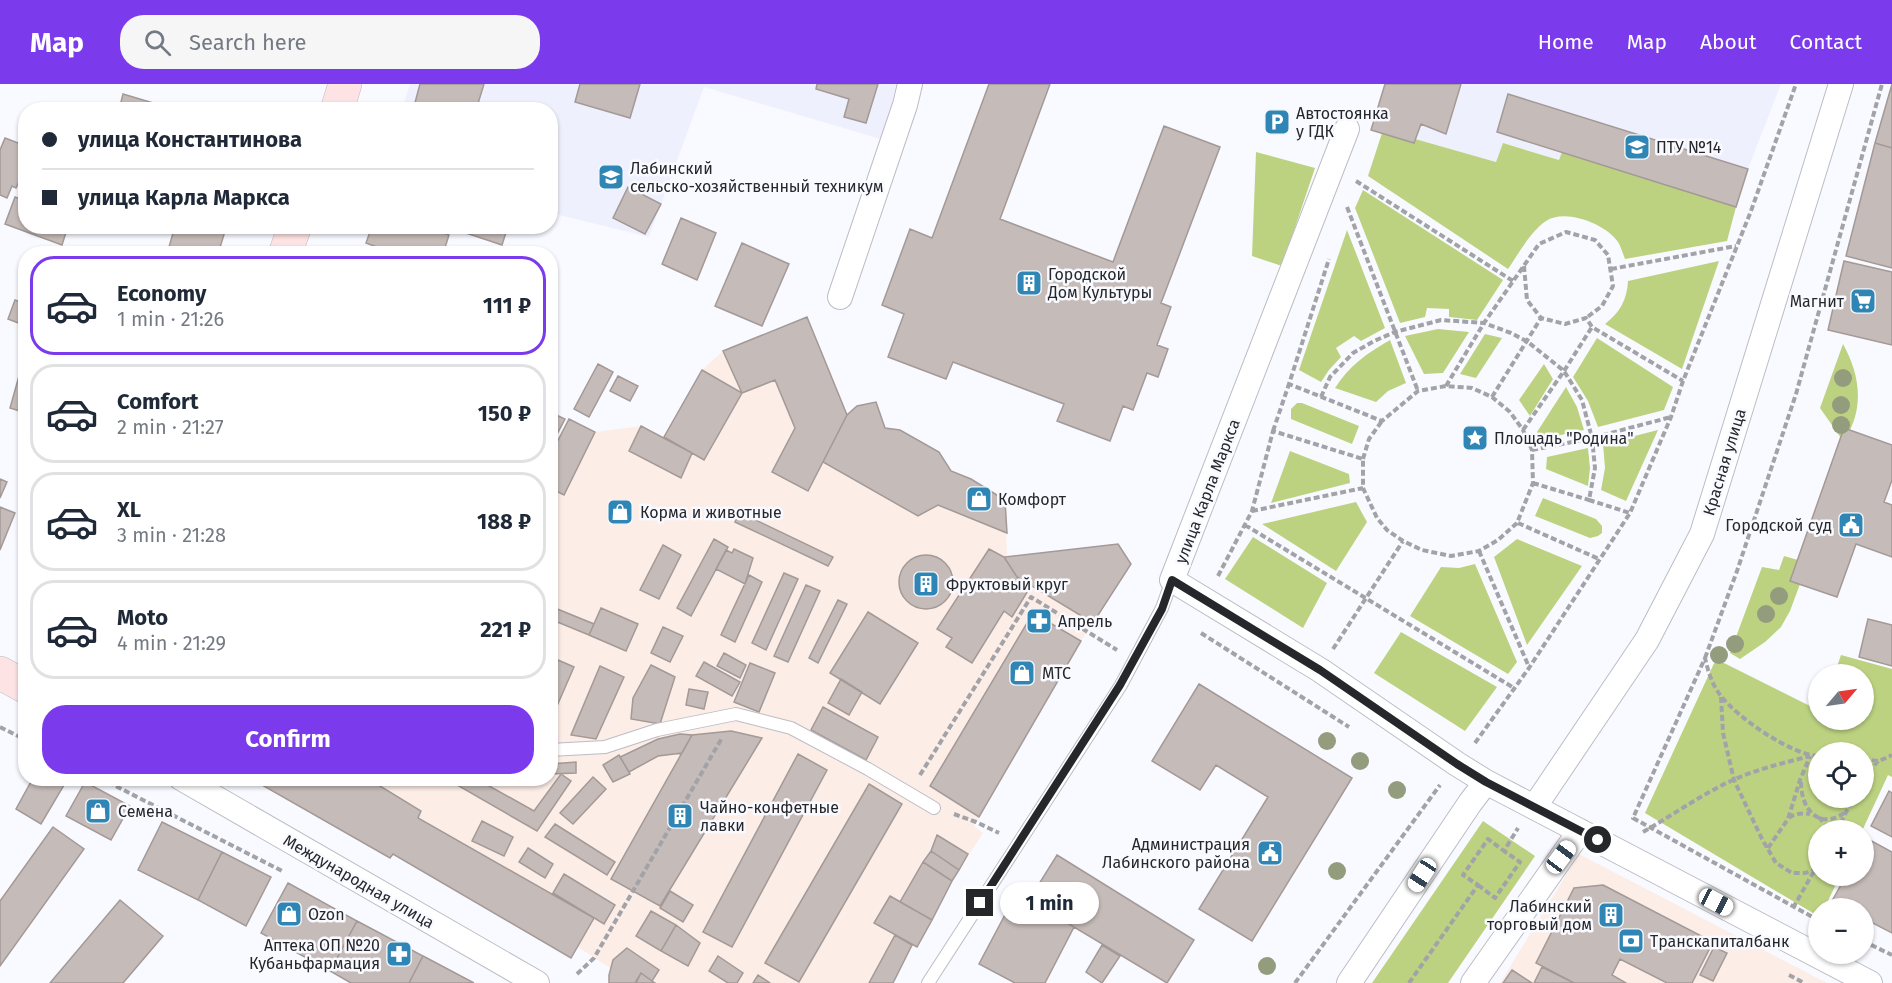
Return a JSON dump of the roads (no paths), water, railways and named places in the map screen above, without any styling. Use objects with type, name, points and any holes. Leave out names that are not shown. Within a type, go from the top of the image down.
[{"type":"main road","points":[[339,102],[345,84]]},
{"type":"main road","points":[[0,673],[18,683]]},
{"type":"street","points":[[840,297],[910,84]]},
{"type":"street","name":"Красная улица","points":[[1535,806],[1647,640],[1702,534],[1841,84]]},
{"type":"street","name":"улица Карла Маркса","points":[[1172,580],[1347,129]]},
{"type":"street","points":[[1172,580],[1320,670],[1486,782],[1870,983]]},
{"type":"street","points":[[1349,983],[1486,782]]},
{"type":"street","name":"Международная улица","points":[[194,786],[537,983]]},
{"type":"street","points":[[1473,983],[1580,831]]},
{"type":"lane","name":"улица Карла Маркса","points":[[928,983],[1120,685],[1162,609],[1172,580]]},
{"type":"lane","points":[[558,750],[605,747],[657,730],[736,714],[791,728],[868,769],[934,808]]},
{"type":"place","name":"Автостоянка у ГДК","points":[[1277,122]]},
{"type":"place","name":"ПТУ №14","points":[[1637,147]]},
{"type":"place","name":"Лабинский сельско-хозяйственный техникум","points":[[611,177]]},
{"type":"place","name":"Городской Дом Культуры","points":[[1029,283]]},
{"type":"place","name":"Магнит","points":[[1863,301]]},
{"type":"place","name":"Площадь \"Родина\"","points":[[1475,438]]},
{"type":"place","name":"Комфорт","points":[[979,499]]},
{"type":"place","name":"Корма и животные","points":[[620,512]]},
{"type":"place","name":"Городской суд","points":[[1851,525]]},
{"type":"place","name":"Фруктовый круг","points":[[926,584]]},
{"type":"place","name":"Апрель","points":[[1039,621]]},
{"type":"place","name":"МТС","points":[[1022,673]]},
{"type":"place","name":"Семена","points":[[98,811]]},
{"type":"place","name":"Чайно-конфетные лавки","points":[[680,816]]},
{"type":"place","name":"Администрация Лабинского района","points":[[1270,853]]},
{"type":"place","name":"Ozon","points":[[289,914]]},
{"type":"place","name":"Лабинский торговый дом","points":[[1611,915]]},
{"type":"place","name":"Транскапиталбанк","points":[[1631,941]]},
{"type":"place","name":"Аптека ОП №20 Кубаньфармация","points":[[399,954]]}]
